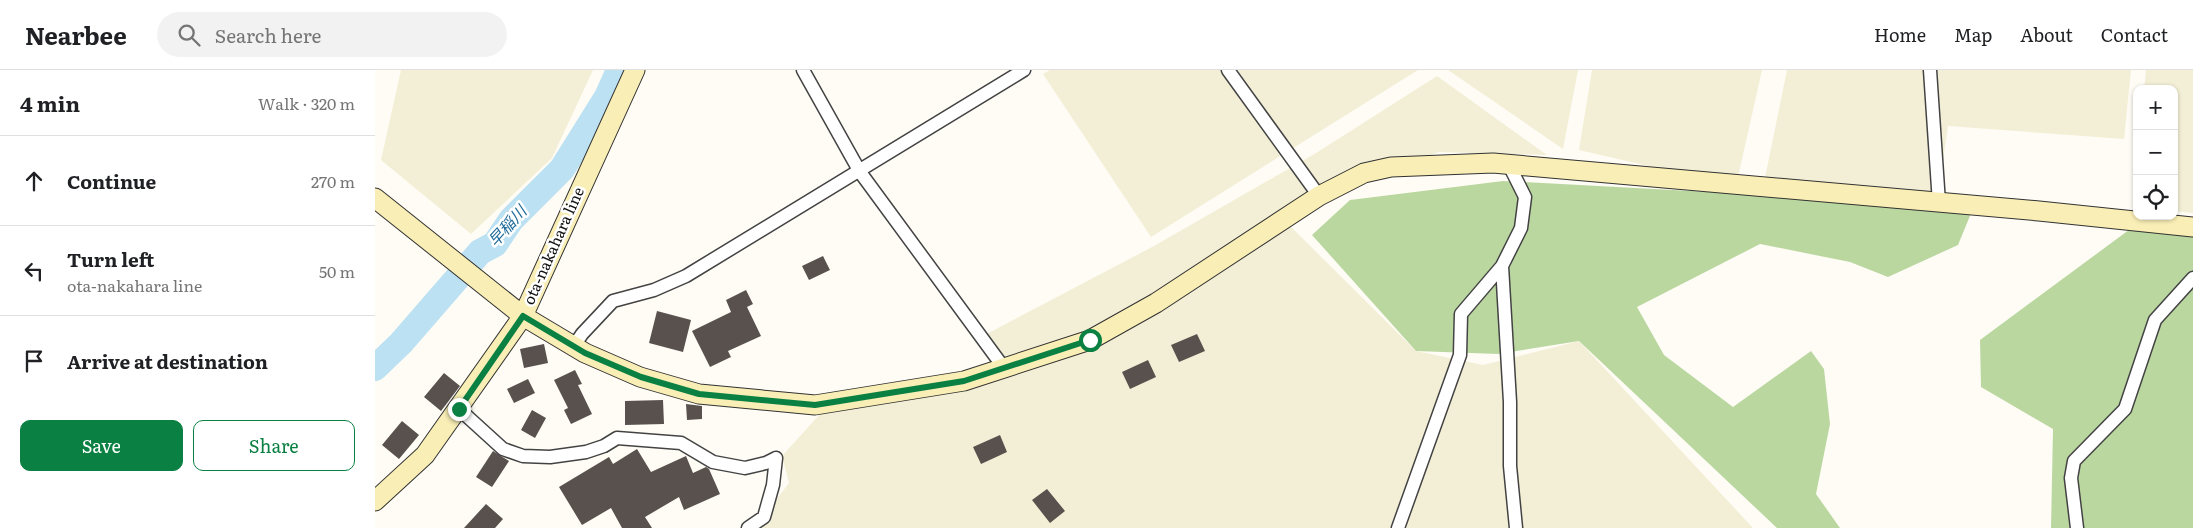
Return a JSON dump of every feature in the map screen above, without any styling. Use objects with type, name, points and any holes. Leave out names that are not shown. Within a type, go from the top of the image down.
[{"type":"street","name":"ota-nakahara line","points":[[375,501],[425,456],[523,316],[635,70]]},
{"type":"street","points":[[803,70],[861,172],[1004,368]]},
{"type":"street","points":[[574,346],[582,334],[613,301],[654,290],[686,276],[861,172],[1024,70]]},
{"type":"street","points":[[1228,70],[1319,196]]},
{"type":"street","points":[[1930,70],[1939,204]]},
{"type":"street","points":[[375,198],[523,316],[574,346],[641,377],[699,394],[815,405],[964,381],[1090,340],[1155,303],[1319,196],[1364,173],[1391,167],[1493,163],[1509,166],[2193,227]]},
{"type":"street","points":[[1398,528],[1460,355],[1461,314],[1502,266],[1521,228],[1525,197],[1509,166]]},
{"type":"street","points":[[1502,266],[1510,393],[1510,466],[1516,528]]},
{"type":"street","points":[[2077,528],[2071,478],[2074,461],[2125,408],[2155,320],[2193,278]]},
{"type":"street","points":[[459,409],[503,448],[523,456],[550,457],[586,452],[604,446],[617,438],[681,444],[713,462],[745,468],[766,463],[776,458],[773,485],[764,517],[748,528]]},
{"type":"shaded area","points":[[401,70],[593,70],[552,158],[471,234],[381,160]]},
{"type":"shaded area","points":[[1050,70],[1418,70],[1151,237],[1043,74]]},
{"type":"shaded area","points":[[1448,70],[1578,70],[1563,149]]},
{"type":"shaded area","points":[[1592,70],[1762,70],[1736,186],[1579,150]]},
{"type":"shaded area","points":[[1787,70],[2131,70],[2124,139],[1948,126],[1938,196],[1765,178]]},
{"type":"shaded area","points":[[2146,70],[2193,70],[2193,213],[2178,211],[2178,85],[2144,85]]},
{"type":"shaded area","points":[[1437,76],[1547,155],[1439,152],[1327,191],[1284,220],[1416,351],[1483,365],[1579,341],[1753,528],[754,528],[789,483],[782,456],[830,403],[1000,363],[981,337],[1154,246],[1316,153]]},
{"type":"green space","points":[[1503,181],[1974,206],[1958,245],[1888,277],[1850,262],[1760,244],[1637,307],[1664,355],[1733,407],[1811,351],[1824,369],[1830,424],[1816,494],[1840,528],[1777,528],[1579,341],[1498,354],[1416,351],[1312,235],[1350,200]]},
{"type":"green space","points":[[2141,221],[2193,227],[2193,528],[2051,528],[2053,429],[1981,387],[1980,340]]},
{"type":"building","points":[[823,256],[830,270],[809,280],[802,266]]},
{"type":"building","points":[[746,290],[753,304],[747,307],[761,336],[728,351],[731,357],[710,367],[692,331],[731,312],[726,300]]},
{"type":"building","points":[[657,311],[691,320],[683,352],[649,343]]},
{"type":"building","points":[[1197,334],[1205,351],[1179,362],[1171,345]]},
{"type":"building","points":[[544,344],[548,363],[524,368],[520,349]]},
{"type":"building","points":[[1148,360],[1156,377],[1130,389],[1122,372]]},
{"type":"building","points":[[575,370],[582,384],[578,385],[592,414],[571,424],[564,410],[568,408],[554,380]]},
{"type":"building","points":[[444,373],[460,386],[441,411],[424,397]]},
{"type":"building","points":[[528,379],[535,393],[514,403],[507,389]]},
{"type":"building","points":[[663,400],[664,424],[625,425],[625,401]]},
{"type":"building","points":[[686,404],[702,406],[702,419],[687,420]]},
{"type":"building","points":[[532,410],[546,418],[535,438],[521,430]]},
{"type":"building","points":[[402,421],[419,435],[399,459],[382,445]]},
{"type":"building","points":[[1000,435],[1007,452],[981,464],[973,447]]},
{"type":"building","points":[[637,449],[651,472],[686,456],[693,473],[706,467],[709,469],[720,494],[684,510],[679,497],[645,517],[652,528],[622,528],[611,508],[582,525],[559,487],[609,457],[613,464]]},
{"type":"building","points":[[493,451],[509,461],[492,487],[476,477]]},
{"type":"building","points":[[1047,489],[1065,511],[1050,523],[1032,500]]},
{"type":"building","points":[[486,504],[503,519],[495,528],[464,528]]},
{"type":"waterway","name":"早稲川","points":[[375,368],[401,343],[480,252],[495,244],[511,220],[562,169],[607,97],[619,70]]},
{"type":"route","points":[[459,409],[523,316],[585,353],[641,377],[699,394],[815,405],[857,400],[964,381],[1090,340]]}]
